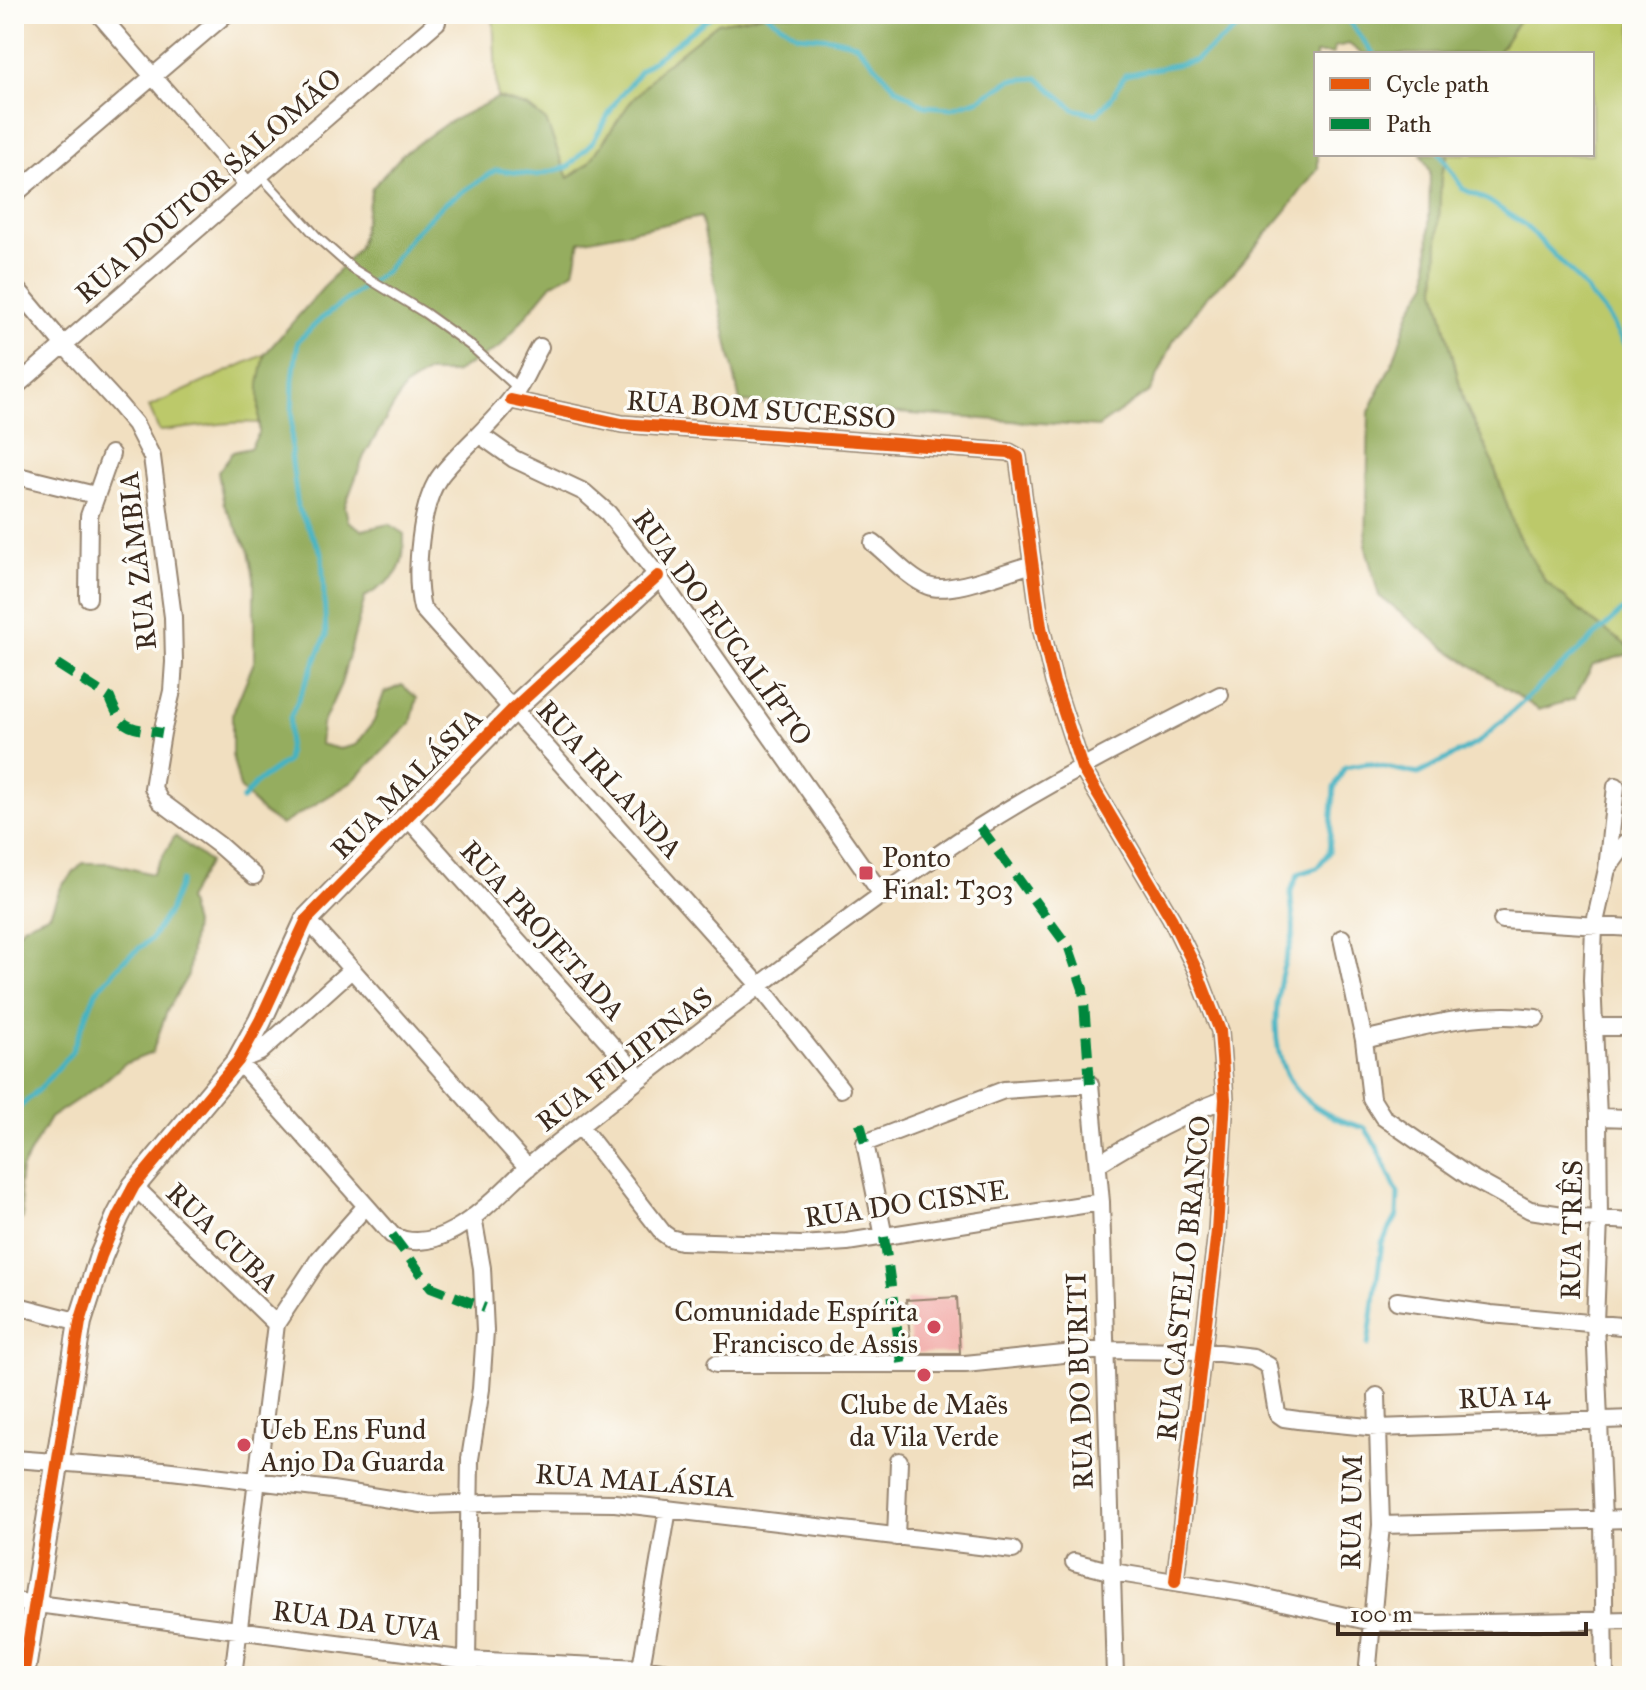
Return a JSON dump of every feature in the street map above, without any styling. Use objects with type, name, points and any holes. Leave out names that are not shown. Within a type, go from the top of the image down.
[{"type":"street","points":[[99,14],[152,75],[254,180]]},
{"type":"street","points":[[14,195],[226,14]]},
{"type":"street","name":"RUA DOUTOR SALOMÃO","points":[[15,386],[437,18]]},
{"type":"street","name":"RUA ZÂMBIA","points":[[14,285],[127,414],[152,457],[173,617],[174,662],[172,691],[153,782],[155,793],[160,801],[219,845],[254,876]]},
{"type":"street","points":[[480,435],[515,394],[540,347]]},
{"type":"street","name":"RUA BOM SUCESSO","points":[[515,394],[622,424],[1009,452]]},
{"type":"street","name":"RUA DO EUCALÍPTO","points":[[480,435],[514,459],[584,492],[608,513],[658,576],[883,896]]},
{"type":"street","name":"RUA IRLANDA","points":[[480,435],[440,476],[432,492],[418,567],[422,608],[759,985],[841,1089]]},
{"type":"street","name":"RUA CASTELO BRANCO","points":[[1009,452],[1016,454],[1020,462],[1044,641],[1082,768],[1144,869],[1206,992],[1220,1031],[1225,1099],[1217,1231],[1175,1581]]},
{"type":"street","points":[[88,598],[87,534],[95,495],[111,454]]},
{"type":"street","points":[[14,475],[95,495]]},
{"type":"street","points":[[873,543],[919,581],[933,588],[965,583],[1033,564]]},
{"type":"street","name":"RUA MALÁSIA","points":[[23,1676],[24,1602],[58,1464],[80,1322],[101,1256],[134,1186],[238,1061],[307,919],[513,709],[658,576]]},
{"type":"street","name":"RUA FILIPINAS","points":[[365,1207],[392,1235],[408,1240],[430,1239],[457,1229],[528,1168],[759,985],[935,857],[1082,768],[1220,695]]},
{"type":"street","name":"RUA TRÊS","points":[[1605,1676],[1603,1520],[1595,1322],[1599,1219],[1598,1117],[1592,980],[1594,927],[1607,869],[1616,786]]},
{"type":"street","name":"RUA PROJETADA","points":[[406,816],[641,1078]]},
{"type":"street","points":[[1607,869],[1632,839]]},
{"type":"street","points":[[307,919],[528,1168]]},
{"type":"street","points":[[1502,920],[1632,928]]},
{"type":"street","points":[[1342,938],[1364,1040],[1371,1098],[1383,1117],[1468,1176],[1530,1210],[1558,1216],[1632,1221]]},
{"type":"street","points":[[233,1676],[276,1324],[319,1259],[365,1207],[238,1061],[260,1052],[351,970]]},
{"type":"street","points":[[1364,1040],[1462,1017],[1536,1018]]},
{"type":"street","points":[[1594,1027],[1632,1027]]},
{"type":"street","name":"RUA DO BURITI","points":[[884,1237],[865,1143],[1004,1090],[1090,1084],[1101,1202],[1115,1676]]},
{"type":"street","points":[[1098,1164],[1153,1131],[1225,1099]]},
{"type":"street","points":[[1598,1117],[1632,1118]]},
{"type":"street","name":"RUA DO CISNE","points":[[580,1126],[654,1222],[670,1238],[681,1241],[801,1245],[884,1237],[1101,1202]]},
{"type":"street","name":"RUA CUBA","points":[[134,1186],[276,1324]]},
{"type":"street","points":[[467,1660],[467,1503],[485,1331],[482,1268],[473,1217]]},
{"type":"street","points":[[1397,1301],[1491,1314],[1632,1327]]},
{"type":"street","points":[[14,1305],[80,1322]]},
{"type":"street","points":[[716,1364],[965,1364],[1103,1350],[1202,1351]]},
{"type":"street","name":"RUA 14","points":[[1202,1351],[1253,1357],[1269,1366],[1274,1404],[1277,1413],[1284,1418],[1378,1428],[1632,1419]]},
{"type":"street","name":"RUA UM","points":[[1367,1676],[1381,1525],[1377,1396]]},
{"type":"street","name":"RUA MALÁSIA","points":[[14,1459],[163,1470],[405,1503],[588,1502],[668,1509],[1013,1550]]},
{"type":"street","points":[[896,1537],[899,1461]]},
{"type":"street","points":[[641,1668],[668,1509]]},
{"type":"street","points":[[1381,1525],[1632,1519]]},
{"type":"street","points":[[1074,1562],[1113,1572],[1243,1593],[1372,1622],[1430,1624],[1632,1620]]},
{"type":"street","name":"RUA DA UVA","points":[[24,1602],[467,1660],[641,1668],[695,1676]]},
{"type":"lane","points":[[254,180],[363,275],[471,346],[515,394]]},
{"type":"green space","points":[[493,14],[768,14],[718,23],[660,69],[629,104],[589,163],[568,179],[546,121],[528,107],[497,97]]},
{"type":"green space","points":[[768,14],[1523,14],[1498,52],[1359,52],[1349,44],[1334,47],[1333,52],[1314,52],[1314,156],[1318,156],[1318,168],[1234,272],[1207,296],[1173,342],[1151,390],[1098,427],[740,402],[701,217],[580,241],[574,271],[552,284],[500,347],[454,373],[427,373],[405,387],[364,456],[345,506],[348,521],[362,530],[389,524],[404,534],[402,558],[391,579],[365,597],[341,684],[322,725],[320,744],[340,749],[356,745],[374,721],[384,693],[402,685],[417,698],[411,723],[352,782],[281,825],[263,813],[240,788],[232,755],[232,715],[254,662],[254,579],[249,551],[224,505],[218,472],[233,452],[250,448],[259,433],[259,384],[265,354],[359,247],[372,188],[403,154],[447,123],[497,98],[528,107],[546,121],[568,178],[589,163],[629,104],[660,69],[718,23]]},
{"type":"green space","points":[[1522,14],[1632,14],[1632,649],[1589,619],[1545,581],[1516,532],[1491,458],[1464,402],[1436,289],[1441,174],[1447,156],[1594,156],[1594,52],[1498,52]]},
{"type":"green space","points":[[1422,156],[1447,156],[1441,174],[1436,289],[1464,402],[1491,458],[1516,532],[1545,581],[1589,619],[1632,649],[1632,653],[1593,665],[1574,699],[1539,710],[1444,647],[1379,596],[1366,548],[1369,412],[1394,359],[1411,309],[1428,282],[1430,171]]},
{"type":"green space","points":[[265,354],[259,423],[159,431],[149,407]]},
{"type":"green space","points":[[175,836],[209,862],[187,899],[194,924],[188,975],[167,1011],[152,1053],[124,1064],[101,1084],[50,1118],[21,1169],[19,1186],[23,1218],[14,1225],[14,940],[23,926],[50,914],[62,885],[83,863],[109,863],[152,874]]},
{"type":"building","name":"Comunidade Espírita Francisco de Assis","points":[[957,1297],[960,1353],[912,1353],[906,1300]]},
{"type":"waterway","points":[[242,800],[257,782],[287,761],[290,718],[326,636],[322,554],[298,508],[291,455],[293,379],[298,341],[322,318],[386,271],[412,235],[445,203],[496,170],[537,175],[568,167],[593,142],[615,103],[641,70],[714,14]]},
{"type":"waterway","points":[[766,14],[797,35],[856,44],[896,88],[925,106],[952,108],[980,99],[1011,80],[1038,78],[1074,109],[1097,114],[1125,75],[1194,61],[1256,14]]},
{"type":"waterway","points":[[1343,14],[1372,52]]},
{"type":"waterway","points":[[1441,156],[1463,189],[1489,201],[1525,225],[1572,273],[1609,318],[1632,358]]},
{"type":"waterway","points":[[1368,1345],[1382,1243],[1397,1216],[1398,1194],[1365,1128],[1337,1119],[1315,1107],[1298,1092],[1286,1074],[1279,1054],[1277,1005],[1293,935],[1292,888],[1298,874],[1317,868],[1329,852],[1334,788],[1345,767],[1367,763],[1418,774],[1479,742],[1632,602]]},
{"type":"waterway","points":[[14,1113],[71,1053],[96,992],[124,960],[151,939],[169,911],[181,881]]},
{"type":"marked path","points":[[57,664],[110,698],[119,717],[128,726],[162,733]]},
{"type":"marked path","points":[[980,827],[1069,948],[1083,989],[1090,1084]]},
{"type":"marked path","points":[[860,1123],[865,1143]]},
{"type":"marked path","points":[[392,1235],[431,1287],[485,1308]]},
{"type":"marked path","points":[[884,1237],[902,1363]]},
{"type":"cycle path","points":[[511,400],[622,424],[1009,452],[1018,457],[1041,627],[1054,682],[1082,768],[1171,918],[1196,969],[1220,1031],[1225,1099],[1217,1231],[1175,1581]]},
{"type":"cycle path","points":[[23,1676],[80,1322],[101,1256],[134,1186],[238,1061],[307,919],[513,709],[658,576]]},
{"type":"place","name":"Ponto Final: T303","points":[[866,873]]},
{"type":"place","name":"Comunidade Espírita Francisco de Assis","points":[[934,1327]]},
{"type":"place","name":"Clube de Maẽs da Vila Verde","points":[[924,1375]]},
{"type":"place","name":"Ueb Ens Fund Anjo Da Guarda","points":[[244,1445]]}]
